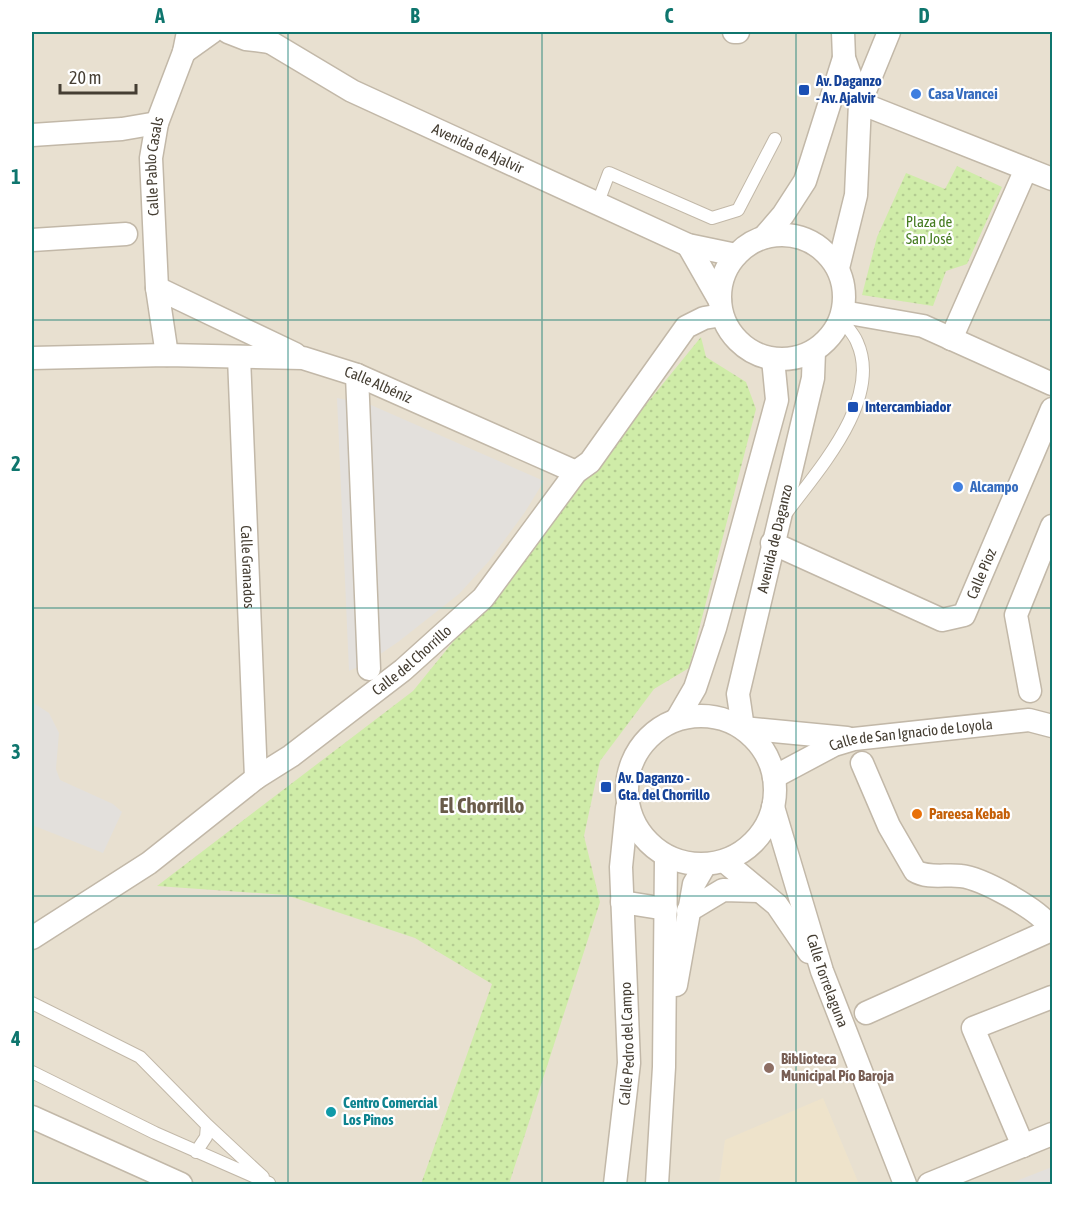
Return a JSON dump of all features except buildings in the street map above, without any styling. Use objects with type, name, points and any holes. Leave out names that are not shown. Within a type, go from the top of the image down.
[{"type":"street","points":[[186,42],[213,32]]},
{"type":"street","points":[[228,32],[246,39],[265,37]]},
{"type":"street","points":[[843,32],[844,58],[860,103],[1053,179]]},
{"type":"street","points":[[838,268],[856,195],[860,103],[889,32]]},
{"type":"street","name":"Avenida de Ajalvir","points":[[265,37],[352,91],[597,205],[688,246],[736,255]]},
{"type":"street","name":"Calle Pablo Casals","points":[[167,355],[157,288],[151,158],[157,123],[186,42]]},
{"type":"street","points":[[764,237],[783,215],[805,181],[844,58]]},
{"type":"street","points":[[32,135],[122,129],[157,123]]},
{"type":"street","points":[[951,339],[1026,169]]},
{"type":"street","points":[[32,240],[126,234]]},
{"type":"street","points":[[688,246],[736,339],[753,352],[773,359],[794,358],[814,351],[830,338],[842,316],[844,285],[838,268],[825,251],[807,239],[785,235],[764,237],[748,244],[727,268],[721,284],[721,308]]},
{"type":"street","points":[[157,288],[303,358]]},
{"type":"street","name":"Calle del Chorrillo","points":[[32,938],[149,863],[256,778],[291,756],[403,670],[483,598],[576,472],[590,462],[686,327],[721,308]]},
{"type":"street","points":[[842,316],[923,327],[1053,384]]},
{"type":"street","name":"Avenida de Daganzo","points":[[743,728],[738,694],[813,378],[814,351]]},
{"type":"street","name":"Calle Albéniz","points":[[32,358],[167,355],[303,358],[357,375],[576,472]]},
{"type":"street","name":"Calle Granados","points":[[239,357],[256,778]]},
{"type":"street","points":[[676,719],[695,688],[715,628],[777,400],[773,359]]},
{"type":"street","points":[[357,375],[369,669]]},
{"type":"street","name":"Calle Pioz","points":[[775,534],[942,620],[964,615],[1053,409]]},
{"type":"street","points":[[1030,691],[1016,615],[1053,526]]},
{"type":"street","points":[[822,970],[777,905],[759,891],[715,863],[686,863],[666,856],[650,845],[636,827],[628,806],[626,784],[631,763],[642,743],[658,728],[676,719],[711,716],[743,728],[854,739]]},
{"type":"street","name":"Calle de San Ignacio de Loyola","points":[[774,777],[834,746],[854,739],[1029,720],[1053,726]]},
{"type":"street","points":[[677,910],[694,884],[715,863],[747,849],[764,830],[773,807],[774,777],[768,758],[743,728]]},
{"type":"street","points":[[862,763],[889,826],[915,871],[921,875],[954,875],[973,879],[1032,908],[1050,927],[1049,931],[866,1013]]},
{"type":"street","name":"Calle Pedro del Campo","points":[[615,1185],[629,1063],[621,867],[628,806]]},
{"type":"street","name":"Calle Torrelaguna","points":[[773,807],[822,970],[905,1185]]},
{"type":"street","points":[[657,1185],[677,910],[666,856]]},
{"type":"street","points":[[622,902],[677,910],[723,890],[759,891]]},
{"type":"street","points":[[1023,1146],[973,1028],[1053,997]]},
{"type":"street","points":[[32,1117],[181,1185]]},
{"type":"street","points":[[929,1185],[1053,1134]]},
{"type":"lane","points":[[597,205],[609,173],[712,218],[738,210],[775,139]]},
{"type":"lane","points":[[775,534],[843,436],[851,420],[862,381],[863,363],[857,342],[842,316]]},
{"type":"lane","points":[[32,1003],[140,1057],[207,1125],[270,1184]]},
{"type":"lane","points":[[32,1072],[196,1152],[270,1184]]},
{"type":"lane","points":[[196,1152],[206,1137],[207,1125]]},
{"type":"shaded area","points":[[32,32],[1052,32],[1052,1184],[32,1184]]},
{"type":"shaded area","points":[[337,398],[371,405],[544,481],[525,512],[489,561],[459,594],[398,642],[367,663],[349,671]]},
{"type":"shaded area","points":[[32,702],[49,713],[59,733],[56,769],[60,780],[113,804],[122,812],[103,853],[32,825]]},
{"type":"shaded area","points":[[823,1098],[859,1184],[719,1184],[725,1140]]},
{"type":"shaded area","points":[[1052,1167],[1052,1184],[1008,1184]]},
{"type":"green space","name":"Plaza de San José","points":[[957,166],[1002,187],[967,264],[946,271],[933,306],[862,295],[877,237],[906,173],[945,189]]},
{"type":"green space","points":[[701,337],[706,357],[746,382],[756,409],[689,668],[654,689],[600,761],[584,836],[600,902],[509,1184],[421,1184],[492,984],[415,938],[286,895],[157,886],[413,691]]},
{"type":"place","name":"Av. Daganzo - Av. Ajalvir","points":[[804,90]]},
{"type":"place","name":"Casa Vrancei","points":[[916,94]]},
{"type":"place","name":"Intercambiador","points":[[853,407]]},
{"type":"place","name":"Alcampo","points":[[958,487]]},
{"type":"place","name":"Av. Daganzo - Gta. del Chorrillo","points":[[606,787]]},
{"type":"place","name":"Pareesa Kebab","points":[[917,814]]},
{"type":"place","name":"Biblioteca Municipal Pío Baroja","points":[[769,1068]]},
{"type":"place","name":"Centro Comercial Los Pinos","points":[[331,1112]]},
{"type":"district","name":"El Chorrillo","points":[[482,806]]}]
